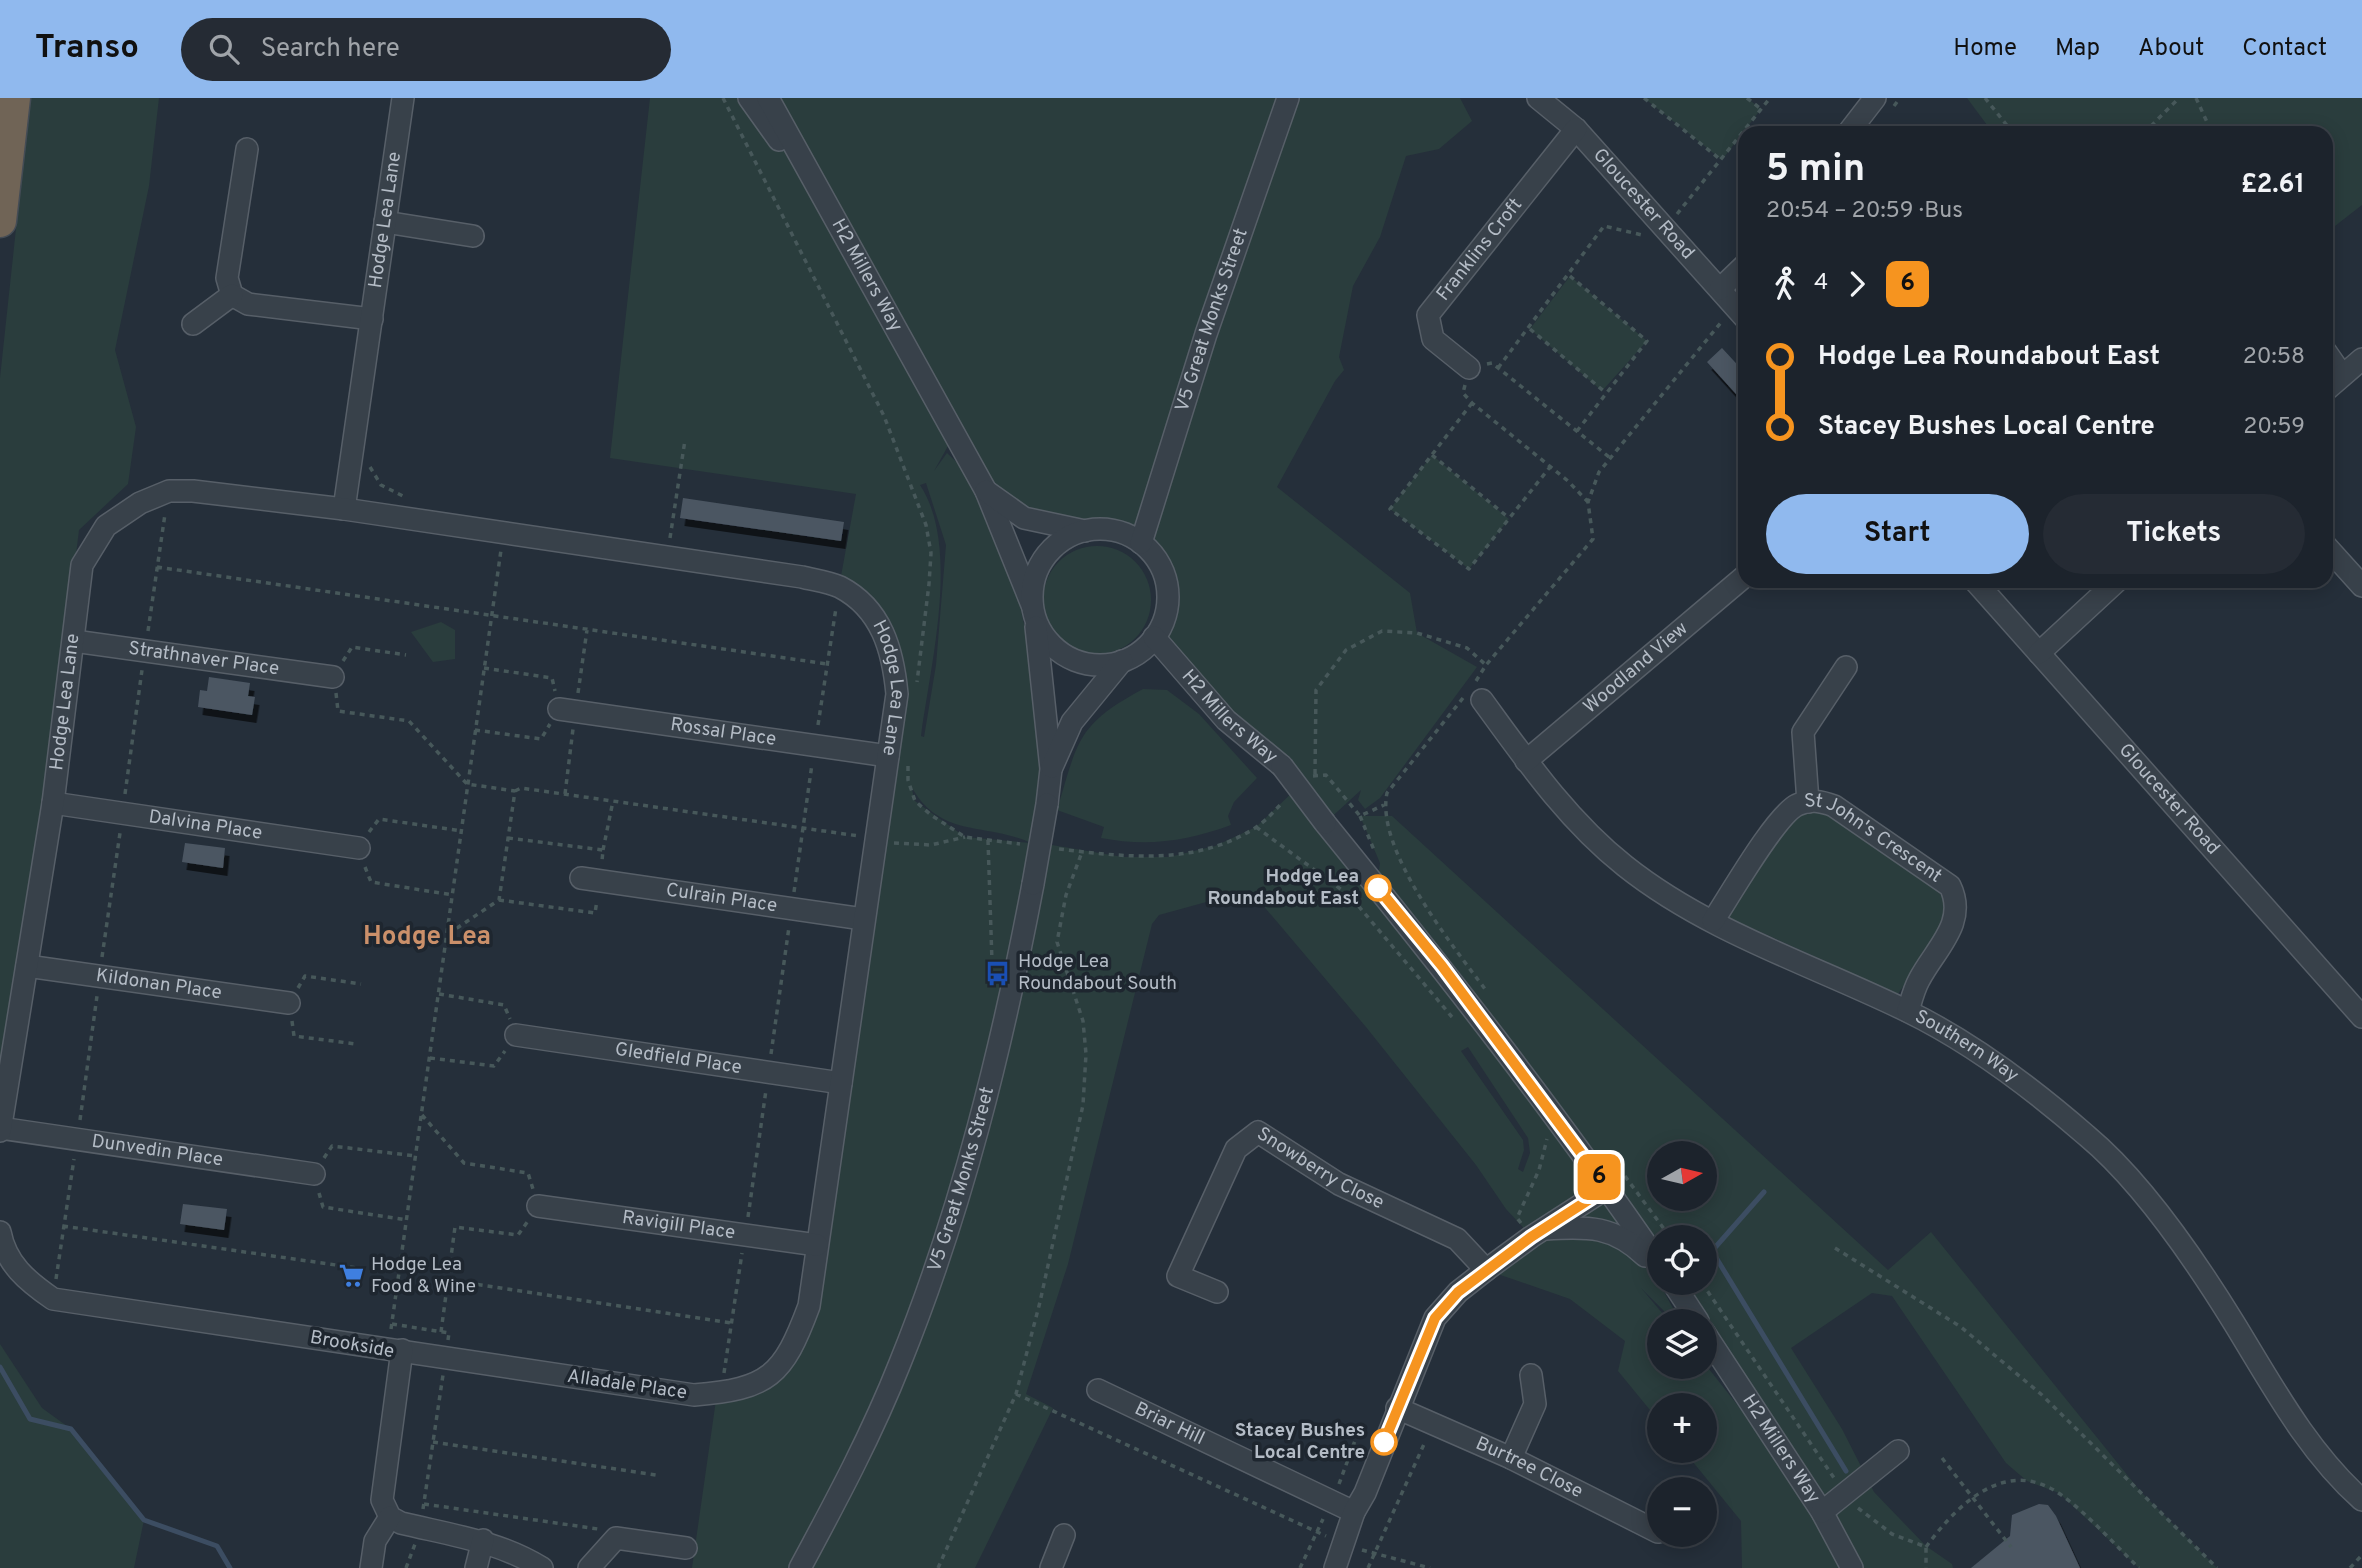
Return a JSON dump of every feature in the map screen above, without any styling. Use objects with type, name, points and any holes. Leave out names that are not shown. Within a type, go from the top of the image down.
[{"type":"highway","points":[[0,220],[14,98]]},
{"type":"street","name":"Hodge Lea Lane","points":[[344,509],[403,98]]},
{"type":"street","points":[[748,98],[809,177]]},
{"type":"street","name":"H2 Millers Way","points":[[768,98],[809,177],[986,491],[1034,611]]},
{"type":"street","name":"V5 Great Monks Street","points":[[1140,543],[1206,334],[1288,98]]},
{"type":"street","name":"Gloucester Road","points":[[1538,98],[1576,129],[1738,310]]},
{"type":"street","points":[[1853,126],[1875,98]]},
{"type":"street","name":"Franklins Croft","points":[[1469,368],[1433,340],[1428,315],[1576,129]]},
{"type":"street","points":[[247,149],[227,278],[232,295],[248,304],[372,319]]},
{"type":"street","points":[[385,222],[474,236]]},
{"type":"street","points":[[1720,289],[1738,272]]},
{"type":"street","points":[[193,324],[232,295]]},
{"type":"street","points":[[2334,383],[2362,359]]},
{"type":"street","name":"Hodge Lea Lane","points":[[0,1129],[53,803],[82,565],[106,526],[140,503],[169,491],[192,491],[344,509],[803,577],[839,587],[863,605],[878,622],[894,661],[898,757],[876,840],[863,919],[808,1306]]},
{"type":"street","name":"H2 Millers Way","points":[[986,491],[1024,518],[1085,531]]},
{"type":"street","points":[[1085,531],[1118,532],[1140,543],[1152,553],[1166,584],[1166,610],[1154,637],[1140,652],[1122,662],[1091,665],[1062,654],[1041,632],[1034,611],[1032,591],[1040,564],[1059,543],[1085,531]]},
{"type":"street","points":[[2333,554],[2362,586]]},
{"type":"street","name":"Woodland View","points":[[1526,761],[1738,582]]},
{"type":"street","name":"Gloucester Road","points":[[1981,588],[2362,1017]]},
{"type":"street","points":[[2039,653],[2109,588]]},
{"type":"street","name":"V5 Great Monks Street","points":[[800,1568],[845,1485],[894,1376],[927,1290],[983,1110],[1016,975],[1051,769],[1034,611]]},
{"type":"street","name":"H2 Millers Way","points":[[1154,637],[1226,720],[1282,766],[1442,966],[1647,1246]]},
{"type":"street","name":"Strathnaver Place","points":[[74,641],[333,677]]},
{"type":"street","name":"V5 Great Monks Street","points":[[1051,769],[1072,722],[1122,662]]},
{"type":"street","points":[[1808,802],[1803,732],[1846,667]]},
{"type":"street","name":"Southern Way","points":[[1474,693],[1567,812],[1625,866],[1679,903],[1713,921],[1809,968],[1908,1011],[1966,1043],[2026,1085],[2091,1138],[2186,1249],[2292,1419],[2344,1485],[2362,1500]]},
{"type":"street","name":"Rossal Place","points":[[559,709],[898,757]]},
{"type":"street","name":"St John's Crescent","points":[[1713,921],[1785,813],[1808,802],[1821,801],[1834,806],[1950,886],[1956,898],[1957,914],[1952,927],[1919,981],[1908,1011]]},
{"type":"street","name":"Dalvina Place","points":[[53,803],[359,848]]},
{"type":"street","name":"Culrain Place","points":[[581,878],[863,919]]},
{"type":"street","name":"Kildonan Place","points":[[27,966],[289,1003]]},
{"type":"street","name":"Gledfield Place","points":[[516,1035],[841,1083]]},
{"type":"street","name":"Dunvedin Place","points":[[0,1129],[314,1174]]},
{"type":"street","name":"Snowberry Close","points":[[1217,1292],[1178,1276],[1236,1149],[1258,1132],[1339,1184],[1457,1239],[1486,1270]]},
{"type":"street","points":[[1335,1568],[1354,1512],[1365,1493],[1435,1318],[1458,1292],[1486,1270],[1607,1188]]},
{"type":"street","name":"Ravigill Place","points":[[538,1206],[817,1245]]},
{"type":"street","points":[[1537,1233],[1595,1228],[1628,1239],[1647,1258]]},
{"type":"street","name":"Brookside","points":[[1,1238],[21,1277],[53,1299],[395,1350],[382,1500],[390,1517]]},
{"type":"street","name":"Alladale Place","points":[[395,1350],[694,1395],[761,1383],[792,1350],[808,1306]]},
{"type":"street","name":"H2 Millers Way","points":[[1717,1352],[1822,1512],[1852,1568]]},
{"type":"street","points":[[1511,1458],[1535,1404],[1531,1375]]},
{"type":"street","name":"Briar Hill","points":[[1098,1390],[1354,1512]]},
{"type":"street","name":"Burtree Close","points":[[1397,1408],[1511,1458],[1647,1526]]},
{"type":"street","points":[[1822,1512],[1898,1451]]},
{"type":"street","points":[[372,1568],[375,1541],[390,1517],[421,1528],[483,1540],[521,1555],[542,1568]]},
{"type":"street","points":[[1051,1568],[1064,1535]]},
{"type":"street","points":[[589,1568],[616,1538],[686,1548]]},
{"type":"street","points":[[476,1568],[483,1540]]},
{"type":"path","points":[[723,98],[884,416],[926,525],[931,553],[916,687]]},
{"type":"path","points":[[1644,98],[1721,160]]},
{"type":"path","points":[[1747,98],[1761,109]]},
{"type":"path","points":[[1748,126],[1769,98]]},
{"type":"path","points":[[1985,98],[2007,126]]},
{"type":"path","points":[[2151,126],[2179,98]]},
{"type":"path","points":[[2196,98],[2209,126]]},
{"type":"path","points":[[1499,368],[1604,226],[1657,238],[1738,138]]},
{"type":"path","points":[[1570,276],[1647,341],[1577,432]]},
{"type":"path","points":[[1485,989],[1428,913],[1389,831],[1384,805],[1387,793],[1474,693],[1486,665],[1593,539],[1588,502],[1598,472],[1738,314]]},
{"type":"path","points":[[1530,329],[1607,394]]},
{"type":"path","points":[[1588,502],[1463,394],[1469,368],[1492,363],[1609,457]]},
{"type":"path","points":[[1472,403],[1390,509],[1469,569],[1550,467]]},
{"type":"path","points":[[667,558],[685,440]]},
{"type":"path","points":[[1432,455],[1509,519]]},
{"type":"path","points":[[369,466],[381,485],[418,500]]},
{"type":"path","points":[[53,1299],[169,491]]},
{"type":"path","points":[[395,1350],[392,1324],[503,534]]},
{"type":"path","points":[[157,566],[828,664]]},
{"type":"path","points":[[720,1392],[839,587]]},
{"type":"path","points":[[1315,774],[1316,690],[1346,650],[1382,631],[1417,633],[1467,648],[1486,665]]},
{"type":"path","points":[[406,656],[352,647],[333,677],[338,711],[409,721],[467,784],[516,791],[520,788],[876,840],[931,845],[965,837],[1028,845]]},
{"type":"path","points":[[475,730],[541,739],[559,709],[552,678],[484,668]]},
{"type":"path","points":[[898,757],[915,801],[965,837]]},
{"type":"path","points":[[1306,782],[1315,774],[1326,775],[1360,816],[1375,852]]},
{"type":"path","points":[[447,934],[499,900],[516,791]]},
{"type":"path","points":[[1055,848],[1124,857],[1169,857],[1215,846],[1256,827],[1286,799]]},
{"type":"path","points":[[604,850],[613,802]]},
{"type":"path","points":[[1360,816],[1384,805]]},
{"type":"path","points":[[453,895],[371,882],[359,848],[379,819],[462,831]]},
{"type":"path","points":[[1256,827],[1350,897],[1454,1020]]},
{"type":"path","points":[[988,840],[992,962]]},
{"type":"path","points":[[938,1568],[1016,1394],[1041,1302],[1083,1105],[1086,1054],[1083,1021],[1057,942],[1066,895],[1082,852]]},
{"type":"path","points":[[356,1044],[294,1036],[289,1003],[305,975],[361,984]]},
{"type":"path","points":[[430,1058],[494,1066],[516,1035],[504,1004],[439,994]]},
{"type":"path","points":[[422,1115],[464,1163],[528,1173],[538,1206],[518,1235],[455,1227],[441,1332]]},
{"type":"path","points":[[1537,1233],[1517,1218],[1539,1170],[1547,1140],[1539,1129]]},
{"type":"path","points":[[407,1220],[323,1207],[314,1174],[332,1146],[416,1156]]},
{"type":"path","points":[[1608,1153],[1662,1225]]},
{"type":"path","points":[[63,1226],[371,1270]]},
{"type":"path","points":[[1835,1248],[1961,1327],[2042,1395],[2217,1568]]},
{"type":"path","points":[[448,1280],[732,1323]]},
{"type":"path","points":[[1710,1295],[1845,1494],[1892,1534],[1926,1546]]},
{"type":"path","points":[[392,1324],[449,1333],[421,1528],[406,1568]]},
{"type":"path","points":[[1016,1394],[1345,1545],[1430,1568]]},
{"type":"path","points":[[1368,1568],[1433,1424]]},
{"type":"path","points":[[433,1442],[656,1475]]},
{"type":"path","points":[[1941,1458],[2011,1548]]},
{"type":"path","points":[[1926,1568],[1926,1546],[1950,1514],[1972,1496],[1993,1485],[2027,1481],[2059,1493],[2139,1568]]},
{"type":"path","points":[[424,1504],[615,1531],[616,1538]]},
{"type":"path","points":[[2350,1568],[2362,1555]]},
{"type":"shaded area","points":[[30,98],[159,98],[149,186],[115,350],[136,427],[128,484],[79,530],[66,636],[53,803],[0,1089],[0,378]]},
{"type":"shaded area","points":[[650,98],[1460,98],[1472,121],[1439,149],[1406,156],[1380,237],[1353,286],[1339,357],[1344,370],[1335,381],[1277,487],[1410,593],[1417,633],[1477,667],[1380,798],[1365,809],[1358,800],[1361,790],[1326,822],[1377,885],[1380,863],[1360,816],[1392,816],[1888,1270],[1931,1232],[2141,1492],[2217,1568],[2139,1568],[2059,1493],[2027,1481],[2006,1463],[1892,1296],[1872,1293],[1791,1348],[1842,1429],[1874,1492],[1926,1546],[1952,1564],[1953,1568],[1742,1568],[1741,1521],[1717,1492],[1717,1477],[1705,1477],[1694,1463],[1717,1463],[1717,1393],[1647,1393],[1647,1406],[1618,1371],[1625,1341],[1570,1299],[1486,1270],[1531,1236],[1506,1209],[1476,1165],[1366,1027],[1250,890],[1159,915],[1152,924],[1068,1264],[1026,1394],[1053,1408],[975,1568],[692,1568],[717,1393],[761,1383],[792,1350],[894,661],[839,587],[856,494],[610,458]],"holes":[[[953,437],[981,485],[947,453],[934,471]],[[926,483],[946,545],[936,665],[924,737],[921,736],[935,642],[941,573],[939,541],[932,511],[920,485]],[[997,499],[1075,529],[1117,532],[1134,539],[1147,548],[1162,575],[1165,606],[1154,637],[1296,789],[1256,827],[1215,846],[1169,857],[1123,857],[1040,843],[1051,769],[1044,652],[1024,624]],[[911,786],[923,803],[950,822],[1031,843],[965,837],[915,801]],[[1468,1047],[1528,1138],[1530,1153],[1523,1172],[1518,1169],[1524,1150],[1523,1140],[1461,1051]]]},
{"type":"shaded area","points":[[1644,98],[1747,98],[1761,109],[1748,126],[1738,126],[1738,139],[1722,160]]},
{"type":"shaded area","points":[[1967,98],[2362,98],[2362,205],[2333,228],[2333,126],[1988,126]]},
{"type":"shaded area","points":[[1570,276],[1647,341],[1602,391],[1530,329]]},
{"type":"shaded area","points":[[1432,455],[1509,519],[1469,569],[1390,509]]},
{"type":"shaded area","points":[[1097,546],[1127,555],[1135,562],[1142,570],[1151,600],[1142,630],[1135,638],[1127,645],[1097,654],[1067,645],[1059,638],[1052,630],[1043,600],[1052,570],[1059,562],[1067,555]]},
{"type":"shaded area","points":[[441,622],[455,630],[455,659],[433,662],[411,632]]},
{"type":"shaded area","points":[[1143,689],[1167,690],[1199,714],[1257,778],[1234,802],[1228,816],[1231,825],[1183,839],[1118,841],[1101,838],[1104,827],[1057,810],[1070,767],[1083,737],[1104,713]]},
{"type":"shaded area","points":[[1817,811],[1839,821],[1929,880],[1946,901],[1946,923],[1898,994],[1727,917],[1795,813]]},
{"type":"shaded area","points":[[1648,1295],[1666,1295],[1673,1309],[1662,1309]]},
{"type":"shaded area","points":[[0,1344],[42,1408],[71,1429],[144,1520],[134,1568],[0,1568]]},
{"type":"building","points":[[1722,348],[1738,365],[1738,396],[1707,362]]},
{"type":"building","points":[[683,498],[844,522],[841,541],[680,518]]},
{"type":"building","points":[[209,677],[250,683],[248,696],[255,697],[252,715],[198,707],[200,690],[207,691]]},
{"type":"building","points":[[185,843],[225,848],[223,868],[182,862]]},
{"type":"building","points":[[183,1204],[227,1209],[224,1230],[180,1224]]},
{"type":"building","points":[[2039,1504],[2048,1505],[2056,1516],[2080,1568],[1971,1568],[2010,1536],[2012,1515]]},
{"type":"waterway","points":[[1764,1192],[1712,1251],[1846,1471]]},
{"type":"waterway","points":[[0,1367],[30,1419],[71,1429],[144,1520],[217,1546],[230,1568]]},
{"type":"bus line","name":"6","points":[[1378,888],[1442,966],[1607,1188],[1531,1237],[1458,1292],[1435,1318],[1384,1442]]},
{"type":"place","name":"Hodge Lea Roundabout East","points":[[1378,888]]},
{"type":"place","name":"Hodge Lea Roundabout South","points":[[998,973]]},
{"type":"place","name":"Hodge Lea Food & Wine","points":[[351,1276]]},
{"type":"place","name":"Stacey Bushes Local Centre","points":[[1384,1442]]},
{"type":"district","name":"Hodge Lea","points":[[427,937]]}]
